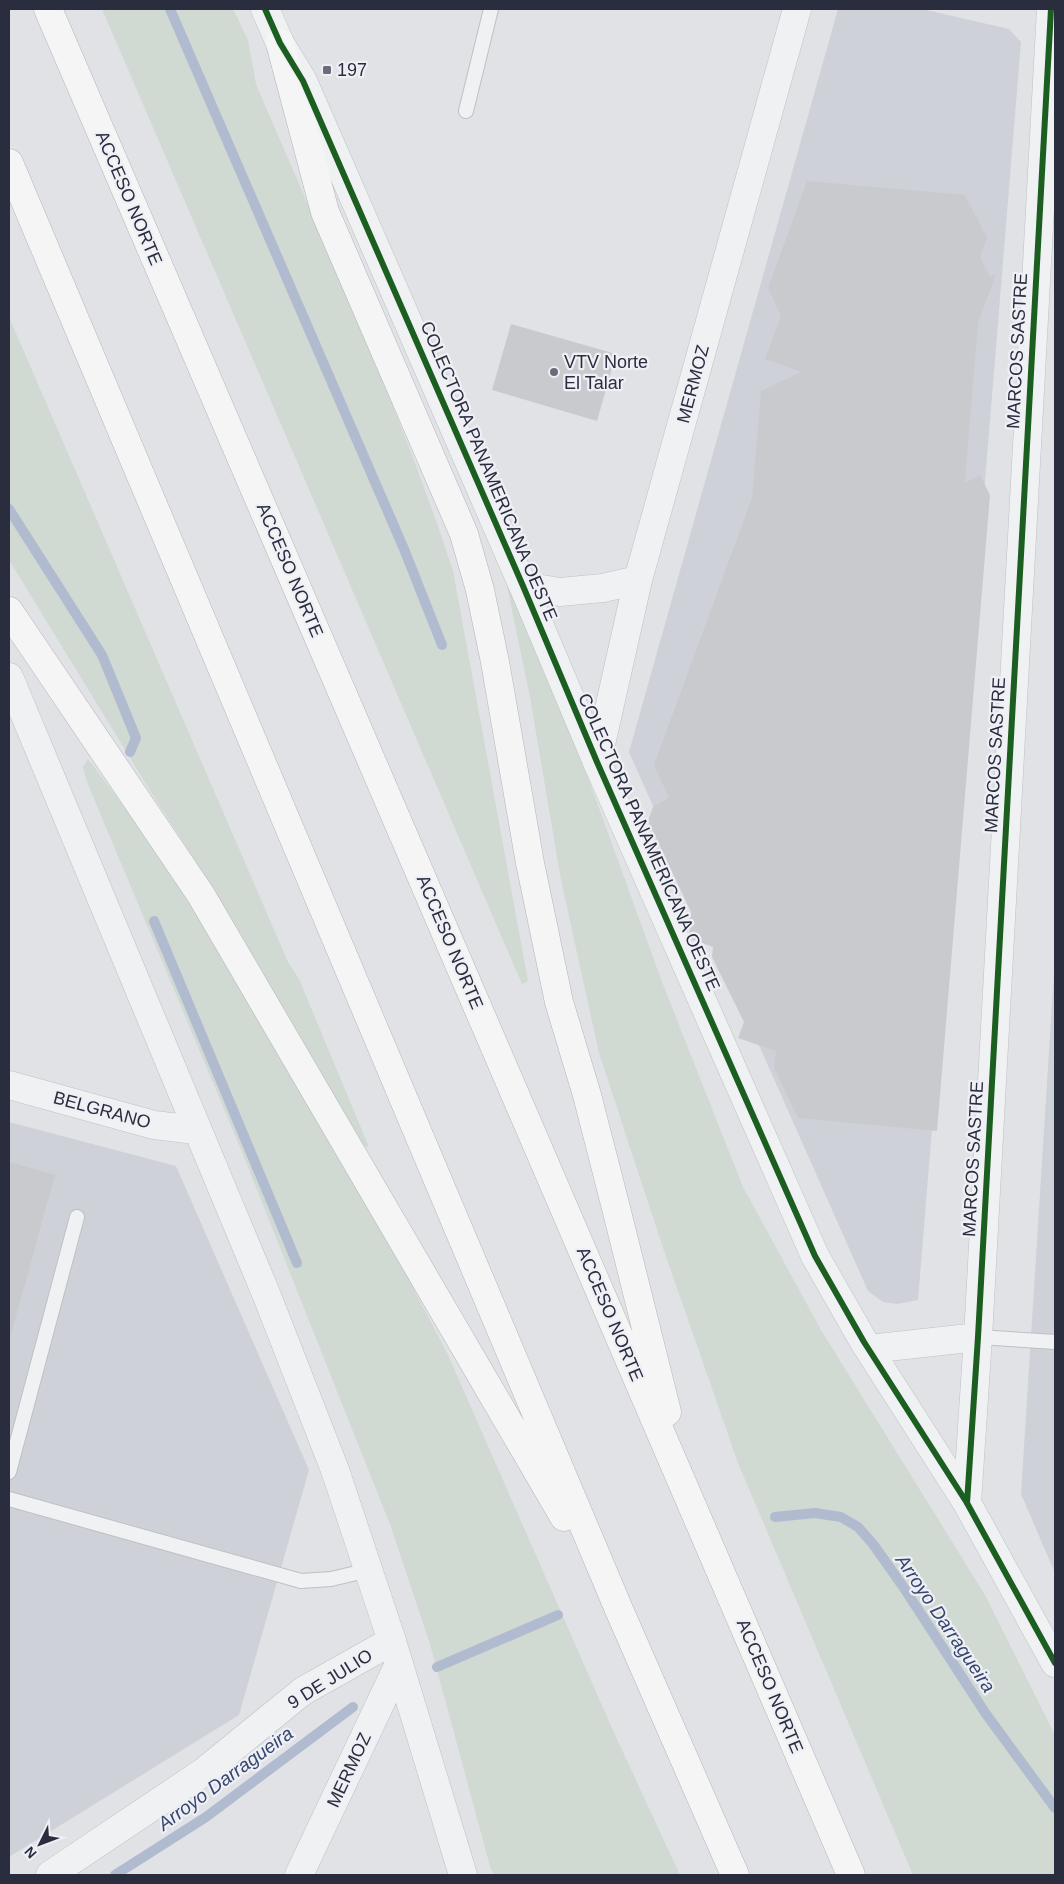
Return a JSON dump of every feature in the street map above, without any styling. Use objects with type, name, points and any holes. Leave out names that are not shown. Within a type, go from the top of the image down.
[{"type":"highway","name":"ACCESO NORTE","points":[[48,9],[851,1875]]},
{"type":"highway","points":[[280,43],[325,212],[464,534],[477,581],[495,662],[530,863],[559,1002],[587,1095],[687,1491]]},
{"type":"highway","points":[[9,162],[620,1612],[734,1875]]},
{"type":"highway","points":[[9,611],[201,895],[620,1612]]},
{"type":"street","name":"COLECTORA PANAMERICANA OESTE","points":[[266,9],[280,43],[303,81],[524,586],[596,762],[815,1256],[869,1349],[967,1503],[1055,1663]]},
{"type":"street","name":"MERMOZ","points":[[596,762],[638,580],[797,9]]},
{"type":"street","name":"MARCOS SASTRE","points":[[967,1503],[978,1337],[1051,9]]},
{"type":"street","points":[[524,586],[560,592],[603,588],[638,580]]},
{"type":"street","points":[[9,677],[196,1130],[267,1296],[332,1460],[395,1652],[463,1875]]},
{"type":"street","name":"BELGRANO","points":[[9,1085],[154,1125],[196,1130]]},
{"type":"street","points":[[869,1349],[978,1337]]},
{"type":"street","name":"MERMOZ","points":[[299,1875],[395,1652]]},
{"type":"street","name":"9 DE JULIO","points":[[50,1875],[202,1773],[303,1691],[395,1652]]},
{"type":"lane","points":[[466,111],[491,9]]},
{"type":"lane","points":[[9,1472],[77,1217]]},
{"type":"lane","points":[[978,1337],[1055,1342]]},
{"type":"lane","points":[[9,1499],[300,1581],[331,1579],[369,1570]]},
{"type":"shaded area","points":[[102,9],[233,9],[248,40],[256,84],[385,386],[432,509],[453,571],[528,981],[522,984]]},
{"type":"shaded area","points":[[838,9],[922,9],[1009,29],[1021,42],[918,1300],[897,1304],[883,1302],[868,1291],[629,752]]},
{"type":"shaded area","points":[[9,317],[288,962],[299,979],[369,1147],[362,1146],[202,871],[154,797],[9,560]]},
{"type":"shaded area","points":[[502,562],[553,681],[662,982],[743,1187],[821,1330],[985,1595],[1055,1735],[1055,1875],[913,1875],[738,1463],[663,1248],[599,1053],[561,880],[530,697]]},
{"type":"shaded area","points":[[88,759],[202,910],[381,1226],[448,1355],[615,1735],[680,1875],[495,1875],[491,1870],[430,1644],[391,1527],[242,1152],[87,782],[83,767]]},
{"type":"shaded area","points":[[1055,956],[1055,1573],[1021,1494]]},
{"type":"shaded area","points":[[9,1122],[176,1166],[309,1470],[239,1715],[9,1857]]},
{"type":"building","points":[[807,181],[965,195],[987,238],[980,257],[990,277],[996,274],[978,323],[965,483],[980,475],[990,495],[937,1131],[798,1118],[774,1068],[776,1051],[738,1038],[744,1022],[712,957],[713,947],[689,938],[691,912],[648,821],[653,807],[669,798],[654,765],[752,498],[761,391],[801,372],[765,359],[781,316],[768,288]]},
{"type":"building","name":"VTV Norte El Talar","points":[[511,324],[616,354],[597,421],[492,390]]},
{"type":"building","points":[[9,1162],[55,1175],[9,1342]]},
{"type":"waterway","points":[[170,9],[404,549],[442,645]]},
{"type":"waterway","points":[[9,509],[102,655],[136,738],[130,752]]},
{"type":"waterway","points":[[154,921],[297,1263]]},
{"type":"waterway","name":"Arroyo Darragueira","points":[[775,1517],[815,1513],[841,1517],[858,1527],[873,1544],[904,1588],[986,1714],[1055,1808]]},
{"type":"waterway","name":"Arroyo Darragueira","points":[[437,1667],[558,1615]]},
{"type":"waterway","name":"Arroyo Darragueira","points":[[115,1875],[206,1817],[353,1707]]},
{"type":"cycle path","points":[[265,9],[280,43],[303,81],[523,586],[597,762],[815,1256],[864,1342],[967,1503],[1055,1663]]},
{"type":"cycle path","points":[[967,1503],[978,1337],[1051,9]]},
{"type":"place","name":"197","points":[[327,70]]},
{"type":"place","name":"VTV Norte El Talar","points":[[554,372]]}]
